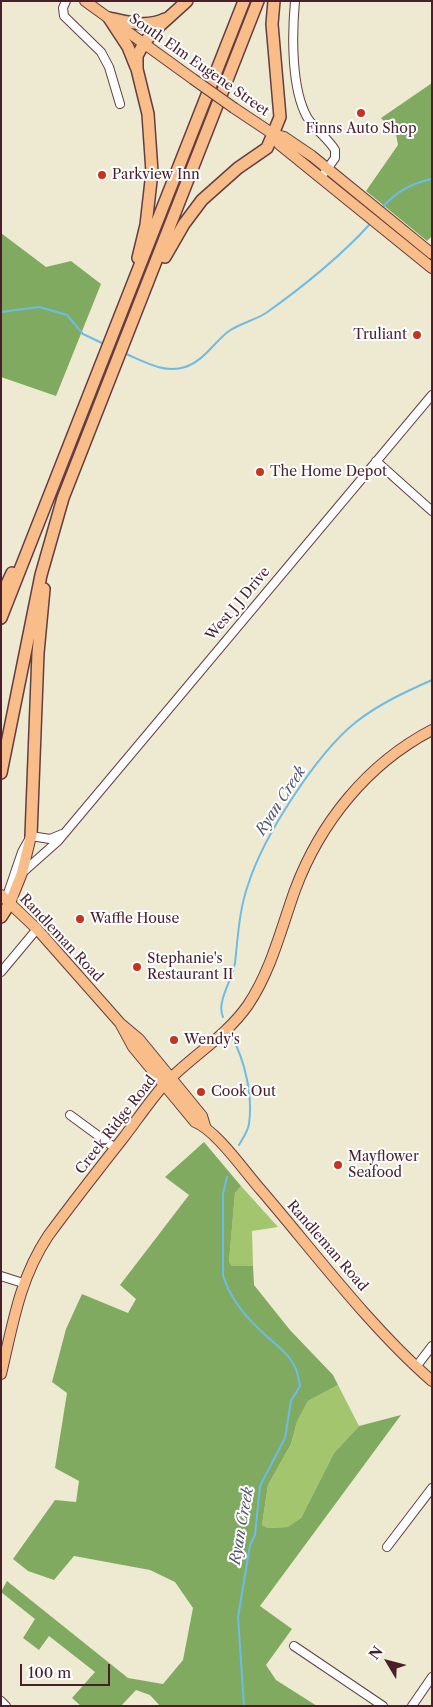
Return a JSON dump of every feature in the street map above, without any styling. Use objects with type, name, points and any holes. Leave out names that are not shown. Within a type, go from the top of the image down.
[{"type":"highway","points":[[136,69],[136,56],[144,43],[176,14],[187,1]]},
{"type":"highway","points":[[1,618],[244,1]]},
{"type":"highway","points":[[1,773],[41,575],[63,498],[258,1]]},
{"type":"highway","points":[[151,274],[163,261],[176,234],[202,200],[238,168],[267,148],[280,117],[272,24],[274,1]]},
{"type":"highway","points":[[109,18],[147,24],[158,22],[176,14]]},
{"type":"highway","points":[[109,18],[128,47],[148,114],[152,172],[146,225],[138,252],[139,269]]},
{"type":"highway","points":[[1,597],[16,564],[31,545]]},
{"type":"highway","points":[[30,836],[38,653],[44,590],[41,575]]},
{"type":"highway","points":[[1,917],[6,899]]},
{"type":"main road","name":"South Elm Eugene Street","points":[[85,1],[234,108],[273,134],[284,137],[328,168],[432,254]]},
{"type":"main road","name":"South Elm Eugene Street","points":[[273,134],[279,144],[432,268]]},
{"type":"main road","name":"Creek Ridge Road","points":[[1,1374],[23,1284],[32,1259],[167,1082],[220,1037],[252,999],[274,953],[301,875],[315,846],[338,811],[378,767],[404,747],[432,730]]},
{"type":"main road","name":"West J J Drive","points":[[6,899],[22,873],[30,836]]},
{"type":"main road","name":"Randleman Road","points":[[6,899],[37,929],[120,1024],[133,1048],[167,1082],[196,1122],[204,1126],[397,1349],[432,1381]]},
{"type":"street","points":[[66,1],[63,8],[64,16],[101,52],[109,67],[120,104]]},
{"type":"street","points":[[295,1],[293,42],[299,92],[308,119],[335,150],[335,158],[321,178]]},
{"type":"street","name":"West J J Drive","points":[[22,873],[55,845],[432,395]]},
{"type":"street","points":[[376,461],[432,511]]},
{"type":"street","points":[[6,899],[22,852],[30,836],[52,839],[65,831]]},
{"type":"street","points":[[1,972],[37,929]]},
{"type":"street","points":[[70,1115],[115,1148]]},
{"type":"street","points":[[1,1276],[23,1284]]},
{"type":"street","points":[[416,1367],[432,1346]]},
{"type":"street","points":[[387,1547],[432,1488]]},
{"type":"street","points":[[294,1646],[383,1706]]},
{"type":"street","points":[[412,1706],[432,1677]]},
{"type":"street","points":[[1,1701],[6,1706]]},
{"type":"green space","points":[[432,83],[432,236],[427,241],[366,191],[398,145],[396,134],[381,118]]},
{"type":"green space","points":[[1,233],[46,267],[71,261],[101,284],[56,396],[1,377]]},
{"type":"green space","points":[[204,1142],[241,1186],[235,1193],[229,1262],[232,1266],[253,1266],[254,1285],[290,1330],[333,1375],[338,1385],[308,1401],[297,1422],[291,1444],[268,1485],[262,1525],[267,1528],[288,1527],[301,1518],[334,1453],[359,1426],[401,1415],[260,1606],[292,1629],[266,1665],[276,1680],[317,1706],[160,1706],[150,1695],[136,1690],[121,1706],[81,1706],[72,1698],[95,1672],[49,1636],[39,1650],[23,1638],[35,1619],[1,1592],[7,1581],[128,1678],[163,1684],[183,1660],[193,1608],[175,1582],[150,1570],[74,1556],[54,1580],[28,1571],[13,1559],[55,1500],[76,1502],[79,1481],[55,1468],[67,1393],[52,1382],[66,1329],[82,1294],[128,1313],[136,1299],[120,1285],[189,1195],[165,1177]]},
{"type":"green space","points":[[241,1186],[278,1227],[252,1231],[253,1266],[232,1266],[229,1262],[235,1193]]},
{"type":"green space","points":[[338,1385],[359,1426],[334,1453],[301,1518],[289,1527],[266,1528],[262,1525],[268,1485],[291,1444],[297,1422],[308,1401]]},
{"type":"waterway","points":[[382,208],[392,197],[404,189],[432,179]]},
{"type":"waterway","points":[[124,353],[161,368],[177,369],[192,364],[229,331],[266,313],[307,282],[370,224]]},
{"type":"waterway","points":[[1,312],[39,307],[67,315],[83,334],[104,344]]},
{"type":"waterway","name":"Ryan Creek","points":[[223,1017],[221,1011],[223,998],[235,963],[239,924],[245,894],[255,866],[278,821],[308,775],[340,736],[356,722],[383,704],[432,680]]},
{"type":"waterway","name":"Ryan Creek","points":[[232,1037],[241,1057],[247,1079],[250,1102],[248,1127],[239,1145]]},
{"type":"waterway","name":"Ryan Creek","points":[[227,1177],[223,1194],[223,1275],[233,1298],[243,1312],[292,1362],[297,1372],[300,1386],[291,1401],[285,1438],[260,1486],[255,1535],[250,1545],[238,1617],[244,1706]]},
{"type":"place","name":"Finns Auto Shop","points":[[361,113]]},
{"type":"place","name":"Parkview Inn","points":[[102,175]]},
{"type":"place","name":"Truliant","points":[[417,335]]},
{"type":"place","name":"The Home Depot","points":[[260,472]]},
{"type":"place","name":"Waffle House","points":[[80,919]]},
{"type":"place","name":"Stephanie's Restaurant II","points":[[137,967]]},
{"type":"place","name":"Wendy's","points":[[174,1040]]},
{"type":"place","name":"Cook Out","points":[[201,1092]]},
{"type":"place","name":"Mayflower Seafood","points":[[338,1165]]}]
